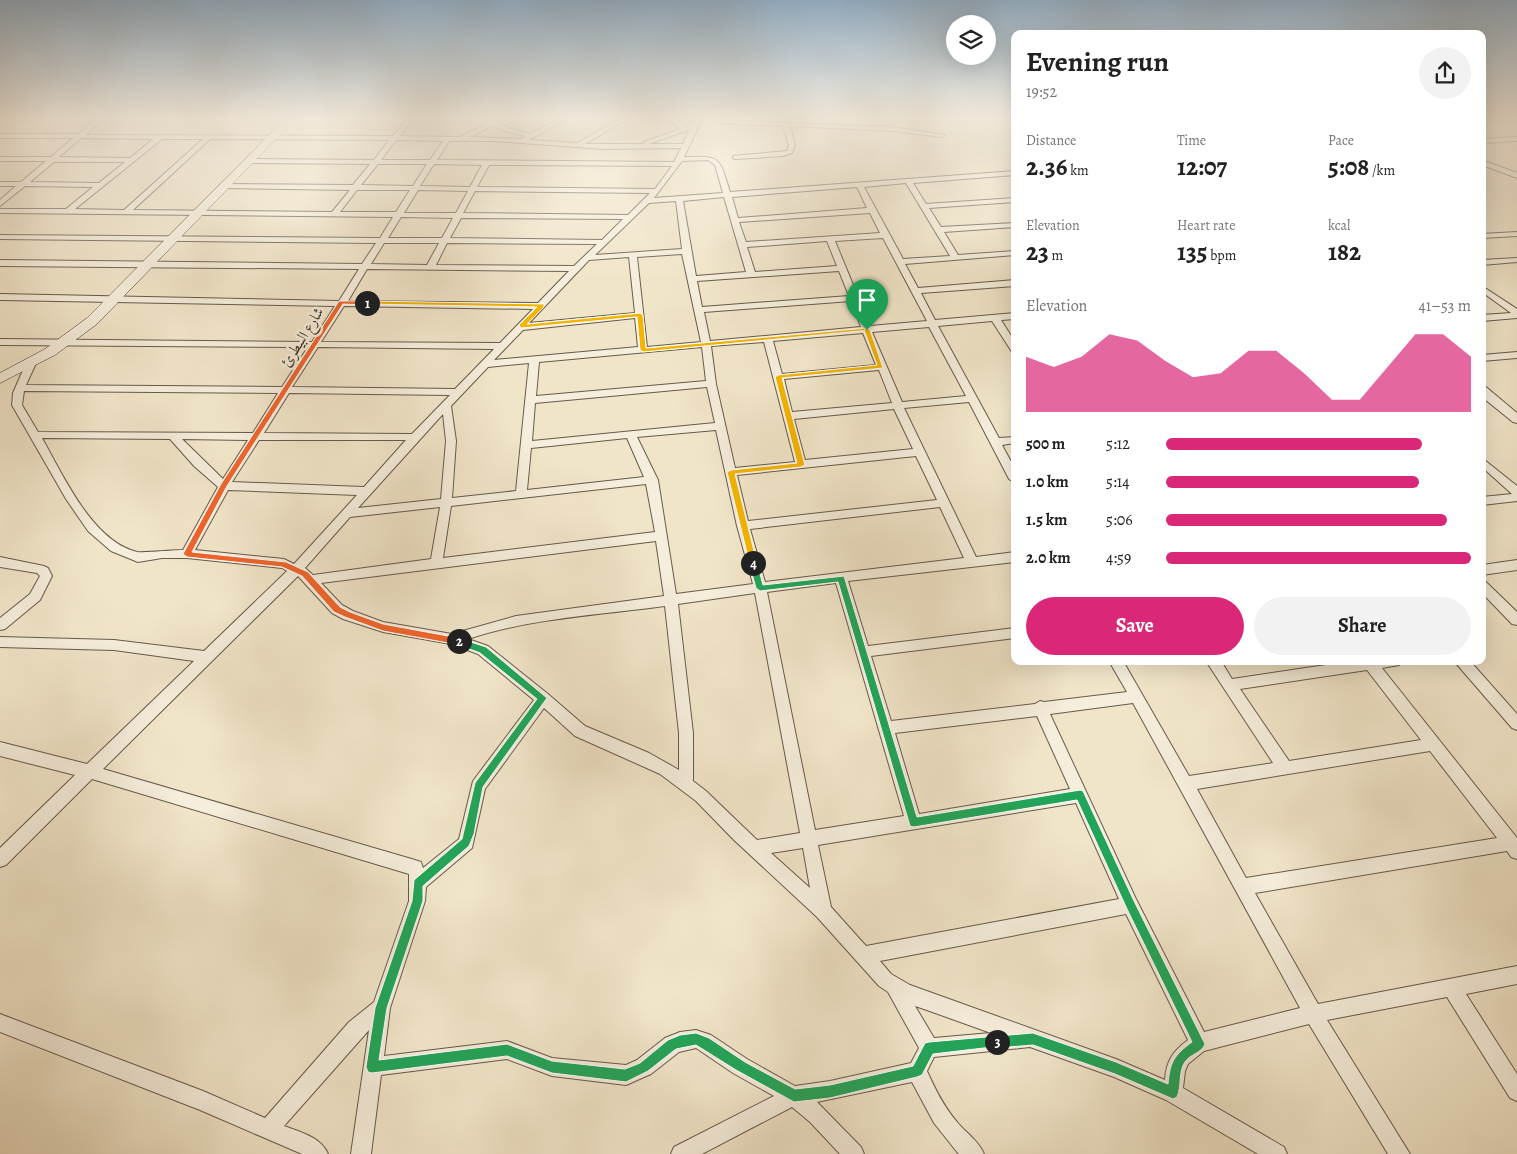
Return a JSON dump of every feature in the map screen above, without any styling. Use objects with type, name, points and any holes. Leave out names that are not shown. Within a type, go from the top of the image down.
[{"type":"main road","points":[[0,379],[32,362],[87,326],[236,173]]},
{"type":"street","points":[[0,204],[37,173]]},
{"type":"street","points":[[67,212],[116,173]]},
{"type":"street","points":[[125,213],[169,173]]},
{"type":"street","points":[[334,214],[366,173]]},
{"type":"street","name":"شارع البيطرئ","points":[[187,554],[224,486],[315,346],[362,268],[427,173]]},
{"type":"street","points":[[430,268],[481,173]]},
{"type":"street","points":[[0,859],[297,569],[365,491],[587,258],[657,191],[669,173]]},
{"type":"street","points":[[720,173],[751,274]]},
{"type":"street","points":[[647,201],[1011,173]]},
{"type":"street","points":[[908,181],[956,258]]},
{"type":"street","points":[[0,184],[100,185]]},
{"type":"street","points":[[859,185],[931,324],[1011,472]]},
{"type":"street","points":[[223,186],[657,191]]},
{"type":"street","points":[[679,198],[686,251],[694,279],[706,345],[710,384],[743,526],[760,588],[823,911]]},
{"type":"street","points":[[924,206],[1011,200]]},
{"type":"street","points":[[736,220],[873,210]]},
{"type":"street","points":[[0,211],[630,217]]},
{"type":"street","points":[[938,230],[1011,224]]},
{"type":"street","points":[[1486,233],[1517,234]]},
{"type":"street","points":[[743,245],[885,235]]},
{"type":"street","points":[[0,237],[604,242]]},
{"type":"street","points":[[830,239],[898,406],[972,562]]},
{"type":"street","points":[[587,258],[686,251]]},
{"type":"street","points":[[899,262],[1011,253]]},
{"type":"street","points":[[633,255],[643,350]]},
{"type":"street","points":[[1486,263],[1517,260]]},
{"type":"street","points":[[1503,261],[1517,270]]},
{"type":"street","points":[[0,263],[577,269]]},
{"type":"street","points":[[694,279],[841,268]]},
{"type":"street","points":[[915,291],[1011,283]]},
{"type":"street","points":[[1486,291],[1517,314]]},
{"type":"street","points":[[0,297],[542,306]]},
{"type":"street","points":[[699,310],[855,298]]},
{"type":"street","points":[[1486,318],[1517,314]]},
{"type":"street","points":[[521,327],[640,315]]},
{"type":"street","points":[[486,364],[1011,316]]},
{"type":"street","points":[[995,318],[1011,344]]},
{"type":"street","points":[[768,339],[801,465]]},
{"type":"street","points":[[0,342],[504,346]]},
{"type":"street","points":[[1486,358],[1514,358]]},
{"type":"street","points":[[521,495],[534,360]]},
{"type":"street","points":[[32,362],[20,388],[17,405],[70,496],[92,528],[110,545],[138,557],[162,554],[187,554],[276,562],[297,569],[312,580],[337,609],[348,615],[383,627],[452,639],[483,650],[580,731],[665,769],[701,796],[823,911],[885,980],[895,987],[924,1000],[1116,1068],[1173,1093],[1278,1154]]},
{"type":"street","points":[[778,377],[881,367]]},
{"type":"street","points":[[530,400],[710,384]]},
{"type":"street","points":[[20,388],[459,392]]},
{"type":"street","points":[[1486,393],[1517,419]]},
{"type":"street","points":[[789,416],[971,399]]},
{"type":"street","points":[[436,563],[446,503],[451,434],[446,406]]},
{"type":"street","points":[[526,445],[720,426]]},
{"type":"street","points":[[630,434],[643,456],[652,480],[662,536],[687,746],[685,783]]},
{"type":"street","points":[[34,435],[415,438]]},
{"type":"street","points":[[173,436],[224,486],[365,491]]},
{"type":"street","points":[[995,442],[1011,440]]},
{"type":"street","points":[[731,472],[920,452]]},
{"type":"street","points":[[1486,465],[1517,492]]},
{"type":"street","points":[[347,513],[652,480]]},
{"type":"street","points":[[1486,501],[1517,497]]},
{"type":"street","points":[[743,526],[944,503]]},
{"type":"street","points":[[312,580],[662,536]]},
{"type":"street","points":[[452,639],[518,622],[671,599],[1011,557]]},
{"type":"street","points":[[0,562],[40,569],[44,571],[46,576],[35,597],[0,625]]},
{"type":"street","points":[[1486,570],[1517,566]]},
{"type":"street","points":[[841,578],[914,822]]},
{"type":"street","points":[[1486,589],[1517,620]]},
{"type":"street","points":[[863,652],[1011,633]]},
{"type":"street","points":[[0,642],[114,645],[208,657]]},
{"type":"street","points":[[1118,665],[1312,1014],[1361,1095],[1400,1154]]},
{"type":"street","points":[[1216,665],[1285,768]]},
{"type":"street","points":[[1228,685],[1370,665],[1514,847],[1242,887]]},
{"type":"street","points":[[1465,665],[1517,724]]},
{"type":"street","points":[[886,728],[1137,697]]},
{"type":"street","points":[[418,883],[466,843],[478,786],[542,698]]},
{"type":"street","points":[[1040,708],[1130,905],[1199,1044]]},
{"type":"street","points":[[1186,784],[1434,744]]},
{"type":"street","points":[[0,749],[90,772],[411,866],[416,870],[418,883],[417,901],[381,1008],[361,1154]]},
{"type":"street","points":[[754,848],[1080,794]]},
{"type":"street","points":[[864,955],[1130,905]]},
{"type":"street","points":[[1173,1093],[1175,1071],[1181,1058],[1199,1044],[1312,1014],[1517,975]]},
{"type":"street","points":[[895,987],[929,1048]]},
{"type":"street","points":[[1451,987],[1517,1091]]},
{"type":"street","points":[[268,1129],[356,1029],[381,1008]]},
{"type":"street","points":[[0,1023],[111,1065],[268,1129],[309,1151]]},
{"type":"street","points":[[372,1067],[507,1050],[552,1067],[626,1076],[644,1067],[672,1045],[680,1041],[696,1039],[794,1096],[817,1115],[854,1154]]},
{"type":"street","points":[[929,1048],[1033,1039]]},
{"type":"street","points":[[681,1154],[794,1096],[830,1091],[917,1071],[929,1048]]},
{"type":"street","points":[[917,1071],[934,1109],[974,1154]]},
{"type":"route","points":[[341,302],[542,306],[521,327],[640,315],[643,350],[867,330],[881,367],[778,377],[801,465],[731,472],[760,588],[841,578],[914,822],[1080,794],[1130,905],[1199,1044],[1181,1058],[1175,1071],[1173,1093],[1116,1068],[1033,1039],[929,1048],[917,1071],[830,1091],[794,1096],[696,1039],[680,1041],[672,1045],[644,1067],[626,1076],[552,1067],[507,1050],[372,1067],[381,1008],[417,901],[418,883],[466,843],[478,786],[542,698],[483,650],[452,639],[383,627],[341,612],[334,607],[312,580],[290,566],[276,562],[187,554],[224,486],[315,346],[341,302]]}]
